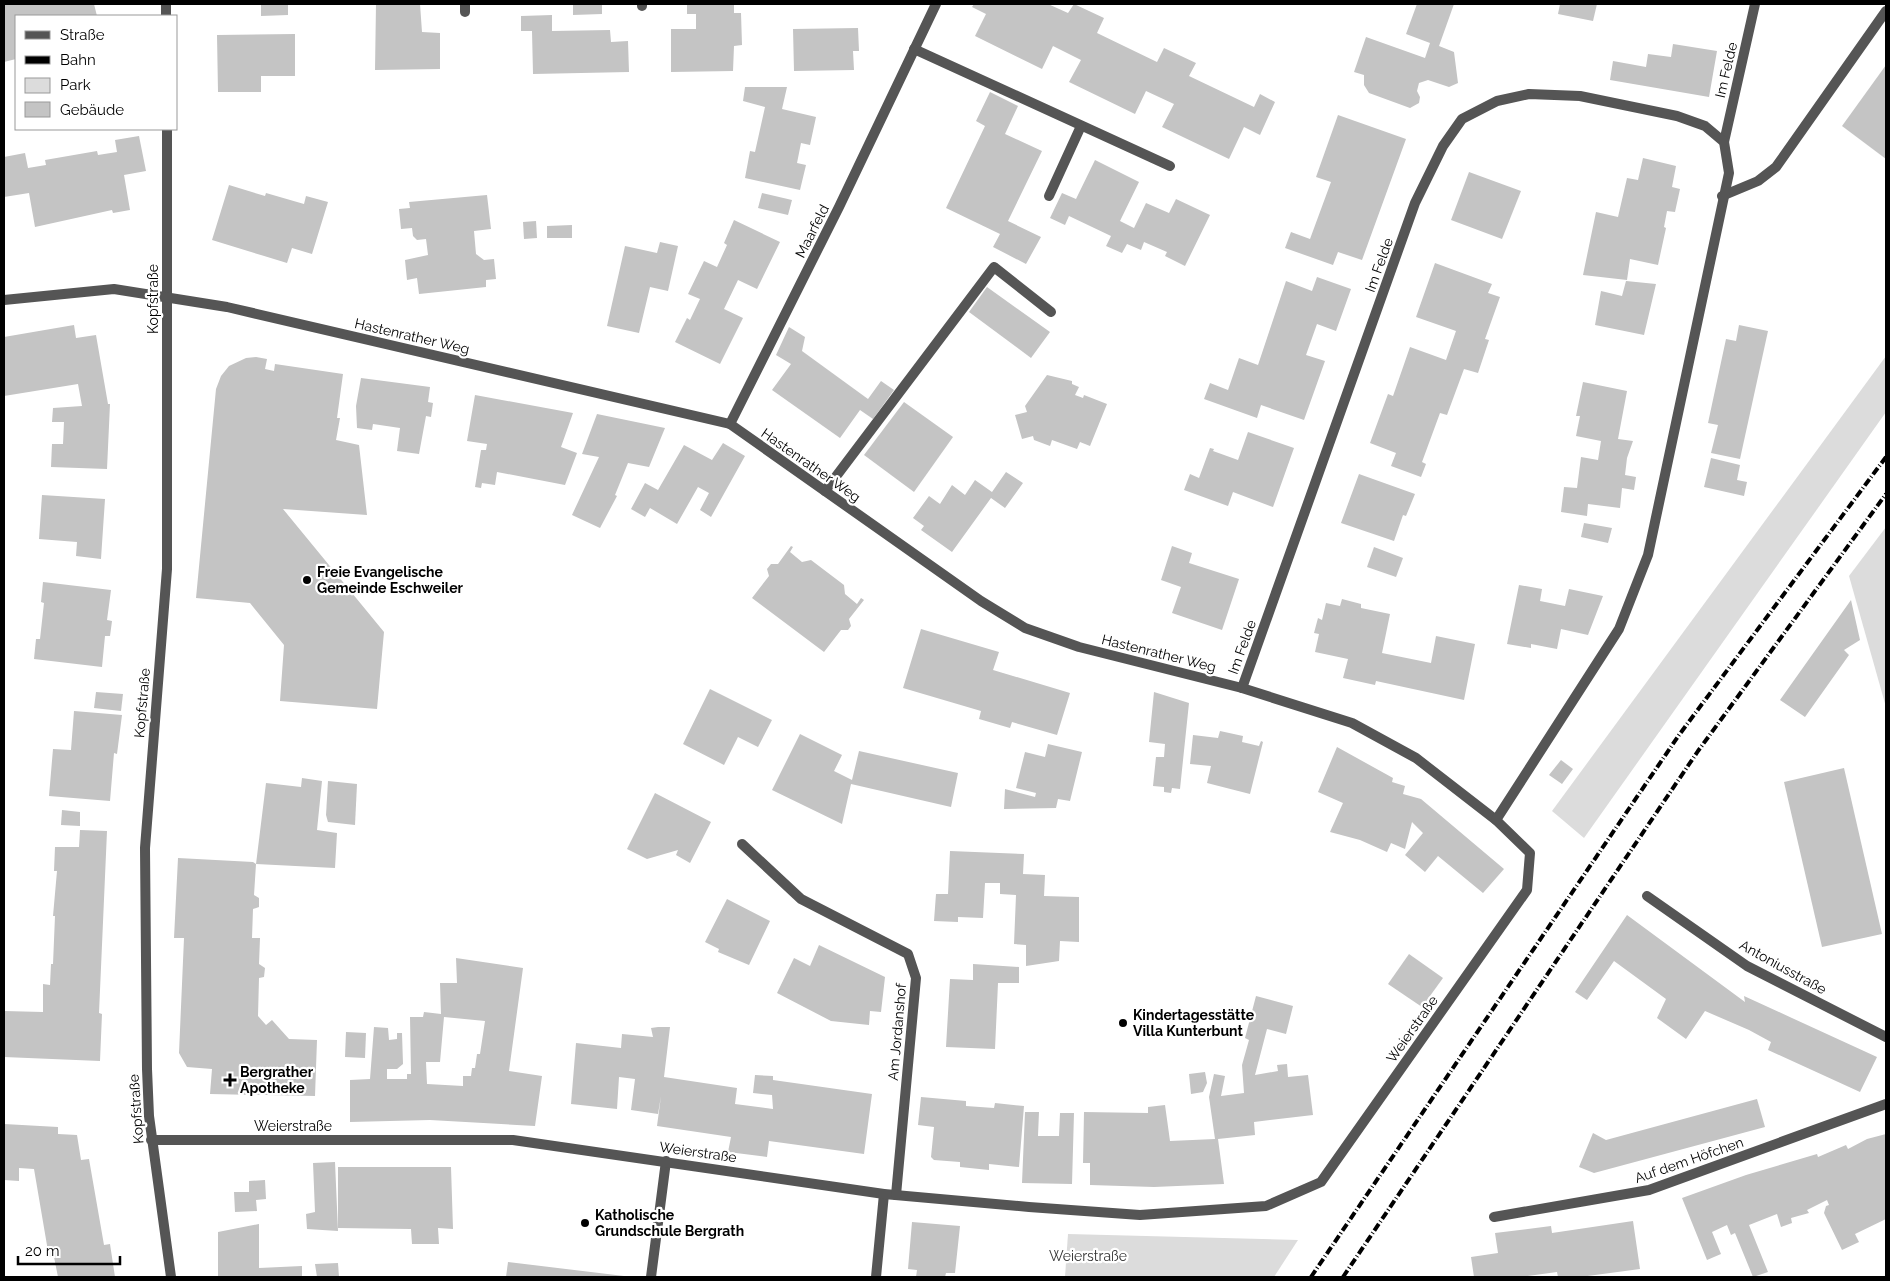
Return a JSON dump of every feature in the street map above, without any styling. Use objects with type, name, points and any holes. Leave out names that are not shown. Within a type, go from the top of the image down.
[{"type":"street","name":"Maarfeld","points":[[730,424],[839,207],[936,4]]},
{"type":"street","name":"Im Felde","points":[[1496,820],[1619,629],[1648,555],[1722,196],[1729,173],[1724,142],[1755,4]]},
{"type":"street","points":[[1722,196],[1758,181],[1776,167],[1886,11]]},
{"type":"street","points":[[914,49],[1170,166]]},
{"type":"street","name":"Im Felde","points":[[1242,688],[1415,203],[1443,146],[1462,119],[1497,101],[1529,94],[1580,96],[1677,116],[1705,126],[1724,142]]},
{"type":"street","points":[[1049,196],[1082,126]]},
{"type":"street","name":"Kopfstraße","points":[[167,130],[167,568],[145,848],[146,1069],[151,1140],[171,1277]]},
{"type":"street","points":[[825,491],[994,267],[1050,312]]},
{"type":"street","name":"Hastenrather Weg","points":[[4,300],[114,289],[228,307],[730,424],[981,601],[1025,628],[1079,647],[1242,688],[1352,723],[1416,758],[1496,820],[1530,853]]},
{"type":"street","name":"Am Jordanshof","points":[[742,844],[801,899],[908,954],[916,978],[896,1195]]},
{"type":"street","name":"Weierstraße","points":[[151,1140],[513,1140],[884,1194],[1140,1215],[1266,1206],[1321,1182],[1528,890],[1530,853]]},
{"type":"street","name":"Antoniusstraße","points":[[1647,896],[1747,966],[1886,1037]]},
{"type":"street","name":"Auf dem Höfchen","points":[[1494,1217],[1649,1190],[1886,1104]]},
{"type":"street","points":[[651,1277],[666,1161]]},
{"type":"street","points":[[876,1277],[884,1194]]},
{"type":"green space","points":[[1886,356],[1886,412],[1584,838],[1552,811]]},
{"type":"green space","points":[[1886,527],[1886,707],[1849,576]]},
{"type":"green space","name":"Weierstraße","points":[[1068,1234],[1298,1240],[1274,1277],[1065,1277]]},
{"type":"building","points":[[4,4],[94,4],[97,15],[15,15],[15,59],[4,62]]},
{"type":"building","points":[[261,4],[288,4],[288,15],[261,16]]},
{"type":"building","points":[[376,4],[420,4],[422,32],[440,33],[440,69],[375,70]]},
{"type":"building","points":[[573,4],[602,4],[602,14],[573,15]]},
{"type":"building","points":[[687,4],[734,4],[734,13],[741,13],[742,45],[734,46],[733,71],[671,72],[671,29],[696,29],[696,14],[687,14]]},
{"type":"building","points":[[974,4],[1048,4],[1068,13],[1074,4],[1104,18],[1097,33],[1157,62],[1164,48],[1196,63],[1189,76],[1254,107],[1260,94],[1275,102],[1260,135],[1244,127],[1229,159],[1162,127],[1174,104],[1146,91],[1135,114],[1069,82],[1081,60],[1053,46],[1042,69],[975,36],[986,14],[972,7]]},
{"type":"building","points":[[1417,4],[1454,4],[1439,46],[1454,52],[1458,83],[1449,87],[1428,80],[1419,83],[1417,91],[1420,97],[1419,103],[1410,108],[1369,93],[1364,85],[1364,75],[1354,72],[1366,37],[1425,58],[1430,43],[1406,34]]},
{"type":"building","points":[[1560,4],[1597,4],[1593,21],[1558,14]]},
{"type":"building","points":[[552,15],[552,31],[610,30],[611,42],[628,41],[629,72],[533,74],[532,31],[521,31],[521,16]]},
{"type":"building","points":[[858,28],[859,51],[853,51],[854,70],[794,71],[793,29]]},
{"type":"building","points":[[295,34],[295,76],[261,76],[261,92],[218,92],[217,35]]},
{"type":"building","points":[[1673,44],[1717,51],[1709,97],[1610,80],[1613,61],[1646,67],[1648,54],[1671,57]]},
{"type":"building","points":[[1886,65],[1886,159],[1842,126]]},
{"type":"building","points":[[745,87],[787,87],[782,109],[816,117],[810,145],[801,143],[797,163],[806,165],[800,190],[745,178],[750,151],[755,152],[765,107],[743,101]]},
{"type":"building","points":[[990,92],[1018,106],[1005,134],[1042,151],[1008,221],[1041,237],[1026,264],[993,247],[1000,234],[946,208],[985,126],[976,121]]},
{"type":"building","points":[[1338,115],[1406,139],[1362,260],[1338,252],[1333,265],[1285,248],[1291,232],[1310,239],[1331,182],[1316,177]]},
{"type":"building","points":[[139,136],[146,171],[124,175],[130,210],[113,213],[112,210],[35,227],[29,193],[4,197],[4,157],[25,153],[28,168],[46,165],[45,160],[97,151],[98,155],[117,152],[115,140]]},
{"type":"building","points":[[1643,158],[1676,166],[1672,187],[1680,189],[1675,212],[1667,211],[1664,227],[1666,228],[1658,265],[1630,259],[1627,280],[1583,275],[1596,212],[1618,217],[1627,178],[1638,180]]},
{"type":"building","points":[[1095,160],[1139,182],[1120,221],[1134,228],[1146,203],[1169,213],[1176,199],[1210,215],[1185,266],[1165,256],[1167,252],[1144,242],[1141,250],[1127,244],[1122,253],[1106,246],[1111,236],[1069,216],[1065,225],[1050,218],[1062,193],[1076,199]]},
{"type":"building","points":[[1469,172],[1521,191],[1502,239],[1451,220]]},
{"type":"building","points":[[229,185],[265,196],[266,193],[304,204],[306,196],[328,202],[312,254],[292,248],[287,263],[212,240]]},
{"type":"building","points":[[762,193],[792,200],[788,215],[758,208]]},
{"type":"building","points":[[487,195],[491,229],[474,231],[476,254],[484,260],[494,259],[496,279],[486,280],[486,287],[419,294],[417,278],[407,280],[405,260],[428,255],[426,239],[417,240],[413,236],[412,228],[401,229],[399,209],[410,208],[409,202]]},
{"type":"building","points":[[734,220],[780,242],[757,289],[738,280],[724,309],[743,318],[720,364],[675,342],[687,318],[690,320],[700,299],[688,294],[704,261],[717,267],[727,245],[724,243]]},
{"type":"building","points":[[536,221],[537,238],[524,239],[523,222]]},
{"type":"building","points":[[572,225],[572,238],[547,238],[547,226]]},
{"type":"building","points":[[660,242],[678,246],[668,291],[650,287],[639,333],[607,326],[625,246],[657,253]]},
{"type":"building","points":[[1435,263],[1492,284],[1488,293],[1500,297],[1485,339],[1489,340],[1478,373],[1464,369],[1447,415],[1440,413],[1422,462],[1426,464],[1421,477],[1391,466],[1396,453],[1370,443],[1388,394],[1393,396],[1410,347],[1446,360],[1456,331],[1416,317]]},
{"type":"building","points":[[1317,277],[1351,289],[1336,331],[1317,324],[1306,355],[1325,361],[1304,420],[1261,405],[1257,418],[1204,399],[1210,383],[1228,390],[1239,358],[1258,365],[1286,281],[1312,291]]},
{"type":"building","points":[[1626,281],[1656,284],[1644,335],[1595,325],[1601,291],[1622,296]]},
{"type":"building","points":[[987,287],[1050,332],[1031,358],[969,312]]},
{"type":"building","points":[[74,325],[76,338],[96,335],[108,404],[110,404],[107,469],[51,467],[52,444],[63,444],[64,422],[52,422],[53,408],[82,406],[78,384],[4,396],[4,337]]},
{"type":"building","points":[[1739,325],[1768,331],[1740,459],[1711,453],[1718,425],[1708,423],[1726,339],[1736,341]]},
{"type":"building","points":[[789,327],[805,337],[802,351],[868,399],[881,381],[894,390],[873,419],[860,410],[840,438],[772,390],[791,364],[776,355]]},
{"type":"building","points":[[246,358],[267,359],[265,369],[274,371],[275,364],[343,374],[337,418],[340,418],[336,440],[359,445],[367,515],[283,509],[384,632],[377,709],[280,701],[284,645],[250,603],[196,598],[216,389],[221,376],[229,366]]},
{"type":"building","points":[[1047,375],[1072,381],[1072,384],[1079,387],[1075,395],[1083,398],[1084,395],[1107,404],[1090,446],[1080,442],[1077,449],[1052,440],[1050,446],[1034,440],[1033,436],[1022,439],[1015,415],[1027,412],[1025,406]]},
{"type":"building","points":[[361,378],[430,387],[428,402],[433,403],[431,417],[426,416],[419,454],[397,451],[400,428],[373,424],[372,430],[357,428],[356,406]]},
{"type":"building","points":[[1583,382],[1627,391],[1618,439],[1633,441],[1627,458],[1625,475],[1636,477],[1634,490],[1622,488],[1620,508],[1588,504],[1587,516],[1561,512],[1564,487],[1577,488],[1581,457],[1598,460],[1601,441],[1576,436],[1580,416],[1576,416]]},
{"type":"building","points":[[475,395],[573,413],[561,447],[577,453],[565,485],[497,472],[495,485],[482,483],[481,488],[475,487],[481,450],[486,450],[487,444],[467,441]]},
{"type":"building","points":[[904,402],[953,437],[914,492],[864,455]]},
{"type":"building","points":[[597,414],[665,428],[649,467],[628,463],[615,495],[617,496],[600,528],[572,515],[599,457],[582,454]]},
{"type":"building","points":[[1248,432],[1294,448],[1273,507],[1233,492],[1228,506],[1184,490],[1190,474],[1199,478],[1210,448],[1214,449],[1213,451],[1238,460]]},
{"type":"building","points":[[723,443],[745,456],[711,517],[700,510],[709,493],[698,487],[677,524],[650,508],[645,517],[631,509],[645,483],[658,490],[684,445],[712,460]]},
{"type":"building","points":[[1711,458],[1740,465],[1737,480],[1747,482],[1744,496],[1704,487]]},
{"type":"building","points":[[1006,472],[1023,483],[1005,508],[991,498],[952,552],[921,530],[924,526],[913,518],[929,496],[940,504],[952,485],[965,495],[975,480],[992,492]]},
{"type":"building","points":[[1359,474],[1415,494],[1406,516],[1403,515],[1394,541],[1341,523]]},
{"type":"building","points":[[42,495],[105,499],[101,559],[76,556],[77,542],[39,539]]},
{"type":"building","points":[[1584,523],[1612,528],[1608,543],[1581,537]]},
{"type":"building","points":[[791,546],[793,547],[790,552],[802,562],[811,560],[844,585],[845,594],[857,604],[861,598],[864,600],[849,619],[851,626],[848,630],[841,630],[824,652],[752,598],[769,576],[767,569],[771,564],[778,564]]},
{"type":"building","points":[[1172,546],[1192,553],[1189,563],[1239,579],[1222,630],[1172,613],[1181,587],[1161,580]]},
{"type":"building","points":[[1374,547],[1403,558],[1396,577],[1367,567]]},
{"type":"building","points":[[43,582],[111,590],[107,620],[112,621],[110,636],[105,636],[102,667],[34,659],[36,639],[40,639],[44,603],[41,602]]},
{"type":"building","points":[[1519,585],[1542,589],[1540,601],[1565,606],[1569,589],[1603,596],[1588,635],[1561,629],[1557,649],[1531,644],[1531,648],[1507,644]]},
{"type":"building","points":[[1342,599],[1361,604],[1361,608],[1390,614],[1382,653],[1431,663],[1436,636],[1475,644],[1464,700],[1376,681],[1375,685],[1343,678],[1348,659],[1315,652],[1319,634],[1314,633],[1318,618],[1322,620],[1326,603],[1340,606]]},
{"type":"building","points":[[1851,600],[1860,640],[1844,650],[1849,655],[1805,717],[1780,700]]},
{"type":"building","points":[[921,629],[999,652],[993,670],[1070,693],[1057,735],[1012,722],[1010,728],[979,719],[981,711],[903,688]]},
{"type":"building","points":[[710,689],[772,720],[758,747],[738,737],[724,765],[683,744]]},
{"type":"building","points":[[96,692],[123,694],[121,711],[94,708]]},
{"type":"building","points":[[1154,692],[1189,703],[1180,789],[1172,788],[1171,793],[1164,792],[1164,787],[1153,786],[1156,757],[1164,757],[1165,744],[1149,742]]},
{"type":"building","points":[[74,711],[122,715],[117,754],[114,753],[110,801],[49,796],[53,749],[71,750]]},
{"type":"building","points":[[1220,731],[1243,736],[1242,742],[1259,746],[1261,741],[1263,742],[1250,794],[1207,783],[1211,766],[1190,764],[1193,735],[1218,738]]},
{"type":"building","points":[[800,734],[842,755],[834,771],[852,780],[859,751],[958,773],[951,807],[851,784],[842,824],[772,790]]},
{"type":"building","points":[[1048,744],[1082,752],[1070,801],[1058,799],[1056,808],[1004,809],[1005,789],[1035,797],[1036,793],[1016,788],[1025,752],[1045,757]]},
{"type":"building","points":[[1337,747],[1393,778],[1392,782],[1405,786],[1403,794],[1421,799],[1504,869],[1483,893],[1438,856],[1425,872],[1405,855],[1423,833],[1412,822],[1405,849],[1391,843],[1387,852],[1360,840],[1330,832],[1343,803],[1318,792]]},
{"type":"building","points":[[1561,760],[1573,769],[1562,784],[1549,775]]},
{"type":"building","points":[[1844,768],[1882,934],[1822,947],[1784,782]]},
{"type":"building","points":[[302,778],[322,781],[317,830],[337,833],[335,868],[256,864],[266,783],[301,787]]},
{"type":"building","points":[[328,781],[357,784],[355,825],[328,822],[326,815]]},
{"type":"building","points":[[655,793],[711,822],[690,863],[676,855],[678,850],[647,859],[627,849]]},
{"type":"building","points":[[62,810],[80,812],[80,826],[61,825]]},
{"type":"building","points":[[80,830],[107,831],[99,1013],[102,1014],[100,1061],[4,1057],[4,1011],[43,1012],[43,984],[50,985],[51,964],[53,964],[55,916],[53,916],[57,871],[54,871],[55,847],[79,847]]},
{"type":"building","points":[[950,851],[1024,854],[1023,874],[1045,875],[1044,896],[1079,897],[1079,942],[1060,941],[1059,961],[1026,966],[1026,945],[1014,944],[1016,895],[1000,894],[1000,883],[985,883],[983,918],[958,917],[958,922],[934,921],[936,894],[948,894]]},
{"type":"building","points":[[178,858],[253,862],[256,864],[254,895],[259,898],[259,907],[253,909],[252,938],[260,938],[259,964],[265,968],[264,977],[259,978],[258,1016],[266,1025],[272,1020],[289,1039],[317,1040],[315,1096],[210,1094],[212,1069],[187,1067],[179,1053],[184,938],[174,938]]},
{"type":"building","points":[[727,899],[770,921],[749,965],[718,952],[719,949],[705,942]]},
{"type":"building","points":[[1627,915],[1745,1002],[1744,996],[1877,1057],[1860,1092],[1768,1050],[1771,1042],[1749,1030],[1705,1011],[1686,1039],[1657,1018],[1666,999],[1614,961],[1587,1000],[1575,992]]},
{"type":"building","points":[[819,945],[885,977],[881,1012],[870,1011],[869,1025],[831,1021],[777,993],[794,958],[810,966]]},
{"type":"building","points":[[1409,954],[1443,978],[1422,1007],[1388,984]]},
{"type":"building","points":[[456,958],[523,968],[509,1071],[542,1076],[535,1126],[430,1120],[350,1122],[350,1080],[370,1079],[374,1027],[388,1028],[389,1040],[397,1039],[397,1033],[402,1033],[403,1064],[397,1069],[387,1069],[387,1079],[407,1079],[407,1074],[411,1074],[410,1017],[423,1017],[424,1012],[441,1014],[440,983],[457,983]],"holes":[[[444,1017],[485,1021],[480,1054],[477,1054],[475,1068],[472,1068],[471,1076],[463,1076],[463,1086],[427,1084],[426,1062],[440,1062]]]},
{"type":"building","points":[[973,964],[1019,967],[1019,983],[998,983],[995,1049],[946,1047],[950,979],[973,980]]},
{"type":"building","points":[[1256,996],[1293,1006],[1286,1034],[1267,1029],[1255,1075],[1278,1071],[1277,1065],[1287,1064],[1288,1077],[1308,1075],[1313,1115],[1254,1122],[1255,1135],[1218,1139],[1224,1184],[1154,1187],[1090,1185],[1090,1163],[1083,1163],[1084,1112],[1148,1113],[1148,1107],[1165,1105],[1170,1141],[1215,1139],[1209,1097],[1214,1074],[1225,1076],[1221,1096],[1244,1093],[1242,1065],[1249,1040],[1245,1038]]},
{"type":"building","points":[[670,1027],[664,1077],[737,1088],[735,1104],[773,1109],[772,1095],[753,1093],[755,1075],[773,1076],[773,1080],[872,1094],[864,1154],[769,1141],[767,1157],[728,1152],[731,1137],[657,1126],[661,1096],[658,1114],[631,1110],[635,1079],[619,1077],[617,1109],[571,1104],[576,1043],[621,1048],[622,1034],[653,1037],[651,1028]]},
{"type":"building","points":[[346,1032],[366,1033],[365,1058],[345,1057]]},
{"type":"building","points":[[1205,1072],[1207,1083],[1203,1092],[1191,1094],[1189,1074]]},
{"type":"building","points":[[921,1097],[966,1101],[966,1106],[994,1108],[995,1103],[1024,1106],[1019,1167],[989,1164],[989,1170],[960,1167],[960,1162],[934,1160],[931,1157],[934,1127],[918,1125]]},
{"type":"building","points":[[1757,1099],[1765,1127],[1594,1173],[1579,1167],[1593,1133],[1606,1140]]},
{"type":"building","points":[[1025,1112],[1039,1112],[1038,1136],[1059,1136],[1060,1113],[1074,1113],[1072,1184],[1022,1183]]},
{"type":"building","points":[[4,1124],[58,1127],[58,1134],[77,1135],[81,1160],[89,1159],[104,1245],[110,1244],[115,1277],[58,1277],[54,1257],[49,1257],[34,1169],[19,1168],[19,1181],[4,1180]]},
{"type":"building","points":[[1886,1134],[1886,1219],[1855,1234],[1859,1242],[1842,1250],[1824,1213],[1826,1206],[1829,1205],[1827,1200],[1807,1210],[1809,1213],[1791,1218],[1792,1223],[1781,1227],[1777,1214],[1749,1225],[1768,1272],[1753,1277],[1735,1233],[1731,1235],[1727,1225],[1712,1232],[1721,1254],[1707,1260],[1682,1198],[1746,1175],[1817,1154],[1818,1157],[1846,1145],[1848,1149],[1867,1139]]},
{"type":"building","points":[[335,1162],[338,1231],[307,1229],[306,1214],[315,1212],[313,1163]]},
{"type":"building","points":[[338,1167],[451,1167],[453,1229],[438,1228],[439,1244],[412,1244],[411,1229],[338,1228]]},
{"type":"building","points":[[265,1180],[266,1199],[256,1200],[257,1211],[235,1212],[234,1192],[249,1192],[249,1181]]},
{"type":"building","points":[[1633,1221],[1640,1269],[1580,1277],[1558,1277],[1557,1272],[1520,1277],[1474,1277],[1471,1257],[1498,1253],[1495,1233],[1551,1226],[1552,1233]]},
{"type":"building","points":[[912,1222],[960,1226],[955,1273],[946,1273],[945,1277],[916,1277],[917,1270],[908,1269]]},
{"type":"building","points":[[259,1224],[259,1268],[302,1266],[302,1277],[218,1277],[218,1232]]},
{"type":"building","points":[[508,1262],[624,1276],[624,1277],[506,1277]]},
{"type":"building","points":[[338,1263],[339,1277],[317,1277],[315,1264]]},
{"type":"railway","points":[[1311,1277],[1679,735],[1886,457]]},
{"type":"railway","points":[[1343,1277],[1698,751],[1886,494]]},
{"type":"place","name":"Freie Evangelische Gemeinde Eschweiler","points":[[307,580]]},
{"type":"place","name":"Kindertagesstätte Villa Kunterbunt","points":[[1123,1023]]},
{"type":"place","name":"Bergrather Apotheke","points":[[230,1080]]},
{"type":"place","name":"Katholische Grundschule Bergrath","points":[[585,1223]]}]
